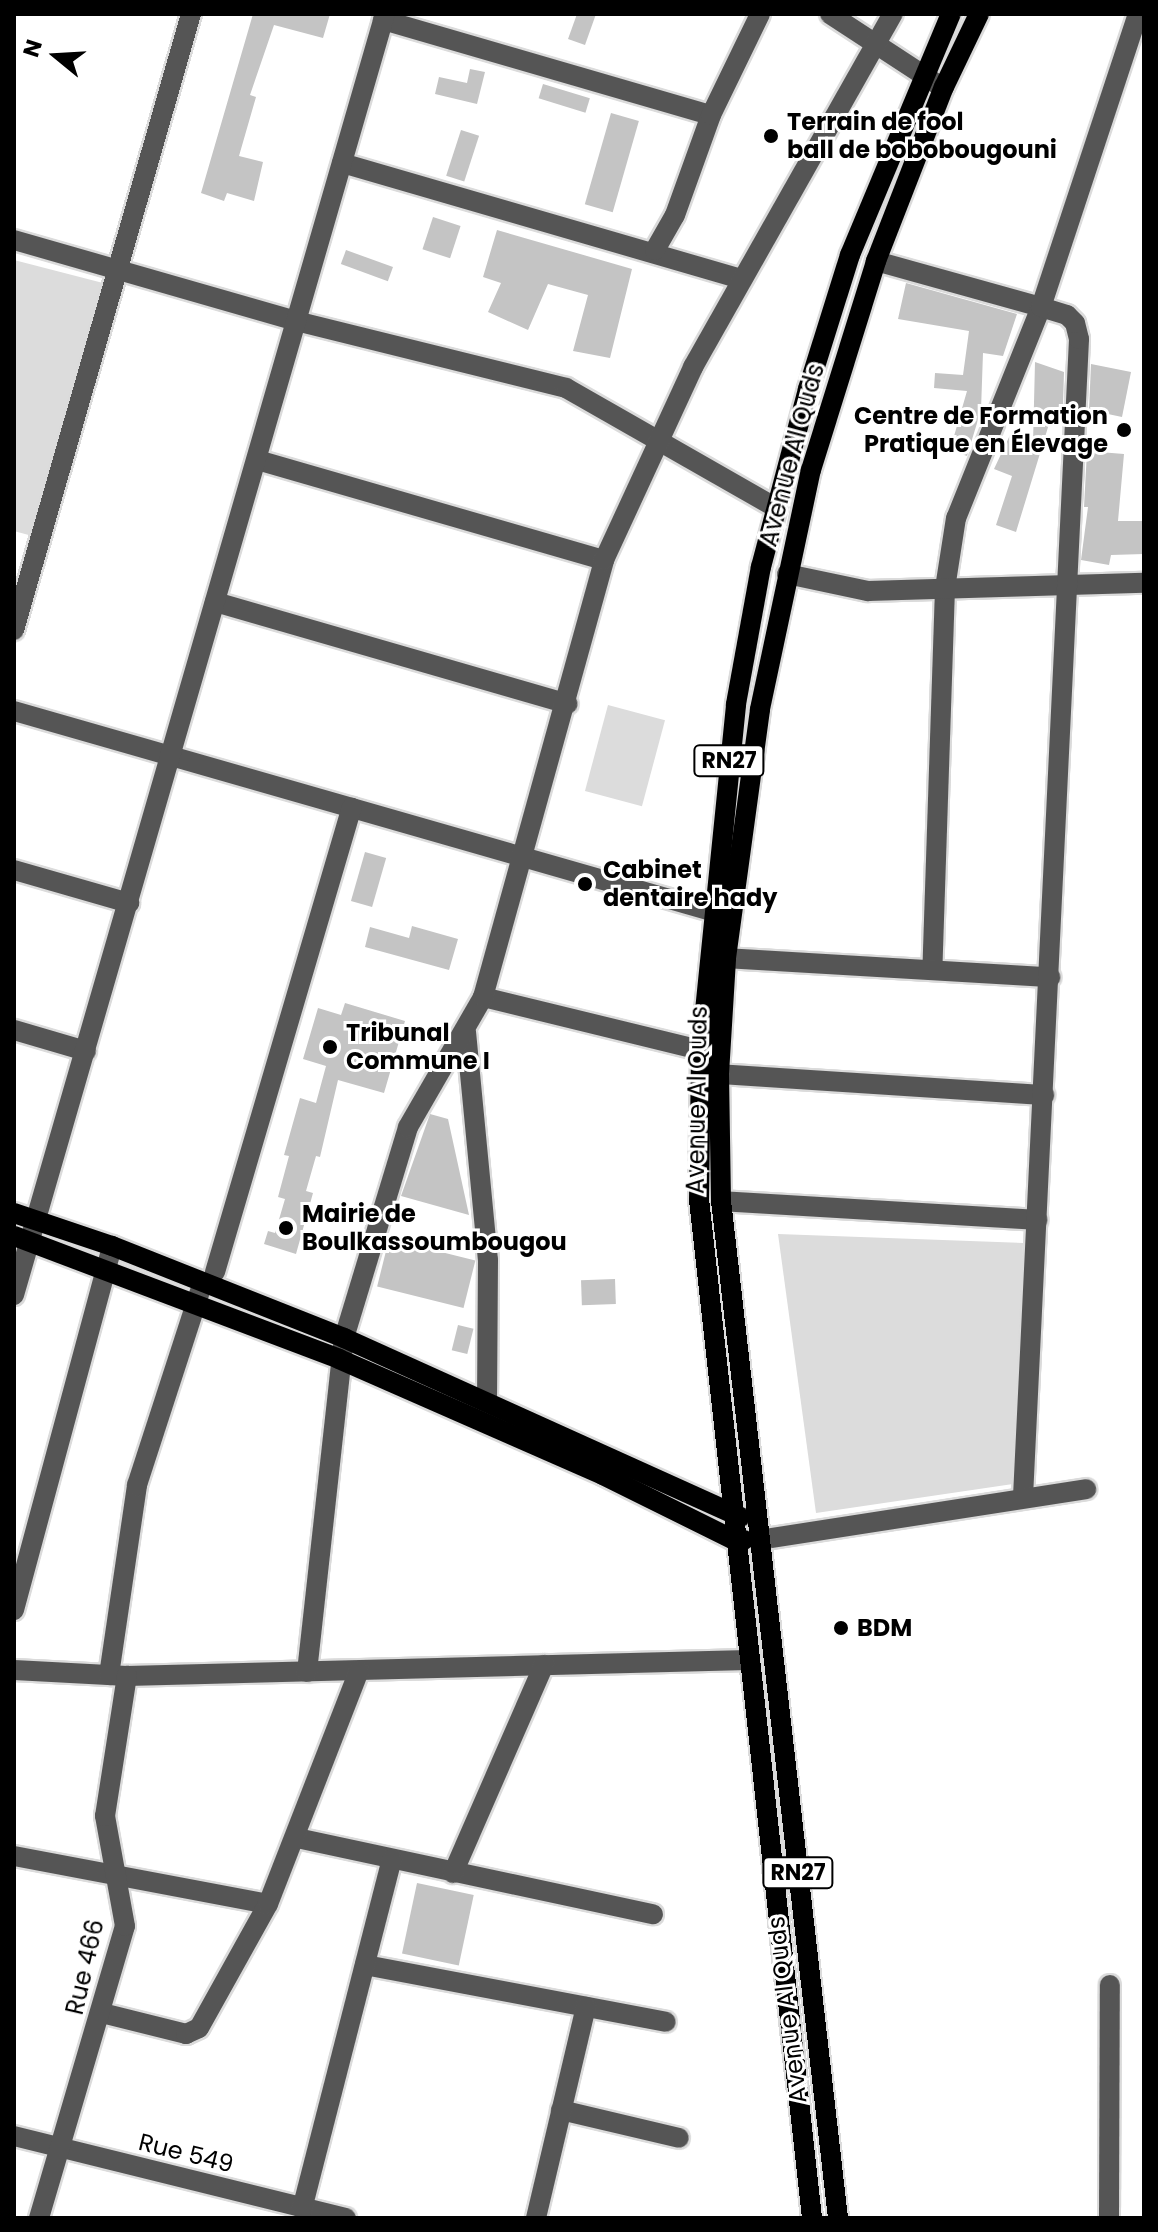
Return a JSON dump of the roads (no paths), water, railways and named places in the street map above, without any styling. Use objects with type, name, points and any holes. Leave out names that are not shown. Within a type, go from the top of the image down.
[{"type":"main road","name":"Avenue Al Quds","points":[[812,2218],[734,1540],[699,1200],[701,1050],[711,911],[736,704],[776,508],[850,255],[921,76],[951,14]]},
{"type":"main road","name":"Avenue Al Quds","points":[[838,2218],[763,1535],[721,1201],[719,1074],[726,958],[760,709],[811,470],[876,261],[944,87],[979,14]]},
{"type":"main road","points":[[14,1213],[209,1277],[487,1398],[731,1511],[763,1535]]},
{"type":"main road","points":[[22,1239],[339,1359],[603,1475],[734,1540],[763,1535]]},
{"type":"street","points":[[14,630],[24,560],[118,270],[191,14]]},
{"type":"street","points":[[655,250],[675,215],[711,115],[760,14]]},
{"type":"street","points":[[830,14],[879,44],[921,76],[944,87]]},
{"type":"street","points":[[307,1672],[339,1359],[344,1338],[408,1127],[439,1067],[466,1032],[483,997],[568,704],[604,560],[663,440],[693,367],[879,44],[893,14]]},
{"type":"street","points":[[932,970],[945,588],[956,518],[1041,307],[1138,14]]},
{"type":"street","points":[[14,1295],[22,1239],[37,1221],[384,17],[711,115]]},
{"type":"street","points":[[342,163],[655,250],[742,279]]},
{"type":"street","points":[[14,240],[296,321],[566,388],[663,440],[776,508]]},
{"type":"street","points":[[876,261],[1067,315],[1075,323],[1079,339],[1023,1497]]},
{"type":"street","points":[[257,460],[604,560]]},
{"type":"street","points":[[787,574],[868,591],[1068,582],[1144,583]]},
{"type":"street","points":[[215,602],[568,704]]},
{"type":"street","points":[[14,711],[711,911]]},
{"type":"street","name":"Rue 466","points":[[39,2218],[102,2013],[125,1926],[120,1876],[105,1816],[137,1485],[196,1303],[209,1277],[352,808]]},
{"type":"street","points":[[14,870],[129,903]]},
{"type":"street","points":[[726,958],[1050,977]]},
{"type":"street","points":[[483,997],[701,1050]]},
{"type":"street","points":[[14,1030],[86,1051]]},
{"type":"street","points":[[466,1032],[488,1260],[487,1398]]},
{"type":"street","points":[[719,1074],[1044,1095]]},
{"type":"street","points":[[721,1201],[1037,1220]]},
{"type":"street","points":[[14,1610],[112,1246]]},
{"type":"street","points":[[763,1535],[1086,1489]]},
{"type":"street","points":[[14,1670],[118,1676],[748,1660]]},
{"type":"street","points":[[453,1873],[544,1665]]},
{"type":"street","points":[[102,2013],[193,2033],[268,1904],[297,1838],[359,1671]]},
{"type":"street","points":[[297,1838],[653,1914]]},
{"type":"street","points":[[14,1856],[268,1904]]},
{"type":"street","points":[[312,2213],[365,1965],[392,1859]]},
{"type":"street","points":[[365,1965],[666,2022]]},
{"type":"street","points":[[1109,2218],[1110,1985]]},
{"type":"street","points":[[536,2218],[586,2007]]},
{"type":"street","points":[[561,2110],[679,2138]]},
{"type":"street","name":"Rue 549","points":[[14,2136],[312,2213],[346,2218]]},
{"type":"place","name":"Terrain de fool ball de bobobougouni","points":[[771,136]]},
{"type":"place","name":"Centre de Formation Pratique en Élevage","points":[[1124,430]]},
{"type":"place","name":"Cabinet dentaire hady","points":[[585,884]]},
{"type":"place","name":"Tribunal Commune I","points":[[330,1047]]},
{"type":"place","name":"Mairie de Boulkassoumbougou","points":[[286,1228]]},
{"type":"place","name":"BDM","points":[[841,1628]]}]
